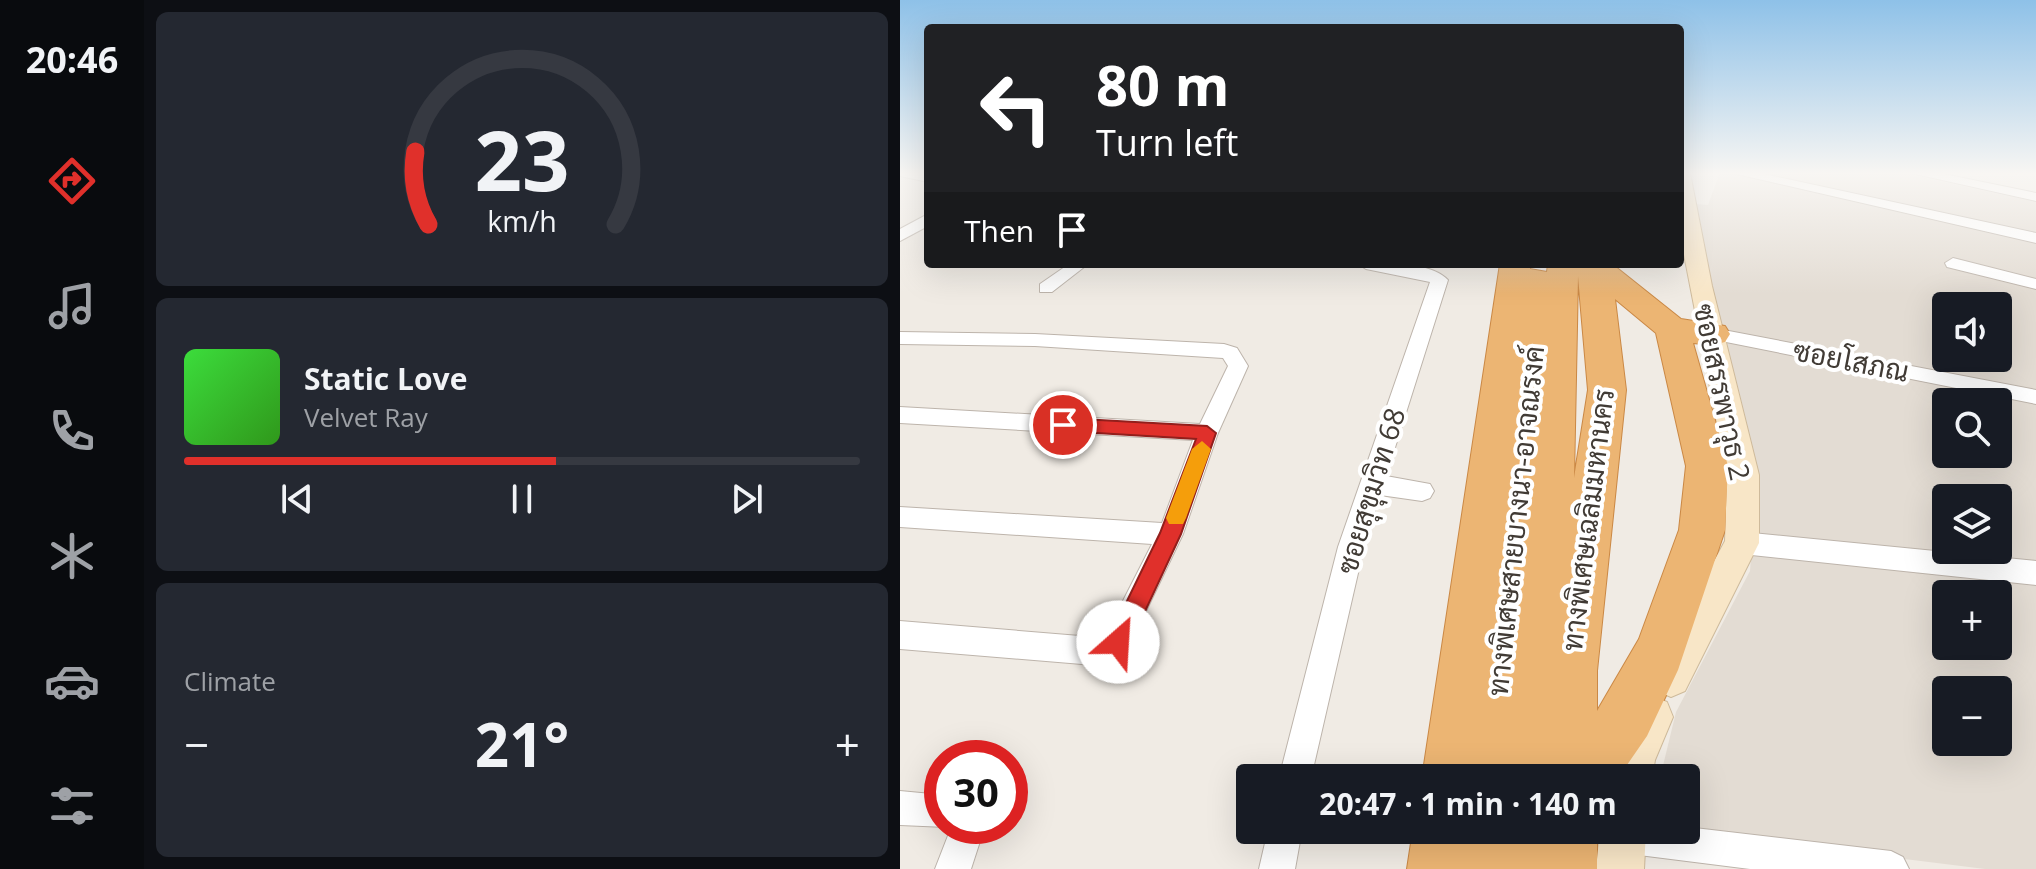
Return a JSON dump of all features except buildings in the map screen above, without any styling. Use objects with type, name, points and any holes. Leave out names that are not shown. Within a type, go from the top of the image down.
[{"type":"highway","points":[[1464,679],[1465,475],[1486,311],[1488,268]]},
{"type":"highway","name":"ทางพิเศษสายบางนา-อาจณรงค์","points":[[1528,764],[1556,443],[1563,268]]},
{"type":"highway","name":"ทางพิเศษเฉลิมมหานคร","points":[[1568,764],[1570,671],[1607,390],[1599,298],[1593,268]]},
{"type":"highway","points":[[1594,764],[1627,716],[1660,652],[1702,530],[1707,466],[1692,332],[1598,268]]},
{"type":"highway","points":[[1453,764],[1524,282]]},
{"type":"highway","name":"ทางพิเศษสายบางนา-อาจณรงค์","points":[[1490,764],[1514,516],[1532,393],[1537,330],[1524,282]]},
{"type":"highway","points":[[1439,869],[1442,844]]},
{"type":"highway","points":[[1481,869],[1483,844]]},
{"type":"street","name":"ซอยสรรพาวุธ 2","points":[[1632,764],[1686,643],[1742,543],[1743,475],[1692,332],[1700,286],[1687,213]]},
{"type":"street","points":[[1920,213],[2036,238]]},
{"type":"street","points":[[900,236],[924,221]]},
{"type":"street","points":[[1953,263],[2036,284]]},
{"type":"street","points":[[1046,288],[1074,268]]},
{"type":"street","name":"ซอยสุขุมวิท 68","points":[[1298,764],[1351,547],[1439,280],[1388,268]]},
{"type":"street","name":"ซอยโสภณ","points":[[1692,332],[2036,397]]},
{"type":"street","points":[[900,338],[1035,340],[1224,351],[1230,353],[1238,366],[1207,433],[1170,534],[1118,642],[1106,652],[900,635]]},
{"type":"street","points":[[900,415],[1207,433]]},
{"type":"street","points":[[1372,484],[1422,491]]},
{"type":"street","points":[[900,517],[1170,534]]},
{"type":"street","points":[[1742,543],[2036,573]]},
{"type":"street","points":[[900,808],[924,810]]},
{"type":"street","points":[[953,869],[962,844]]},
{"type":"street","points":[[1277,869],[1282,844]]},
{"type":"street","points":[[1576,846],[1891,869]]},
{"type":"shaded area","points":[[1698,213],[2036,213],[2036,869],[1985,869],[1700,834],[1700,764],[1663,764],[1676,712],[1750,571],[1754,514]]},
{"type":"slow traffic","points":[[1176,518],[1202,449]]},
{"type":"route","points":[[1063,425],[1207,433],[1170,534],[1118,642]]}]
